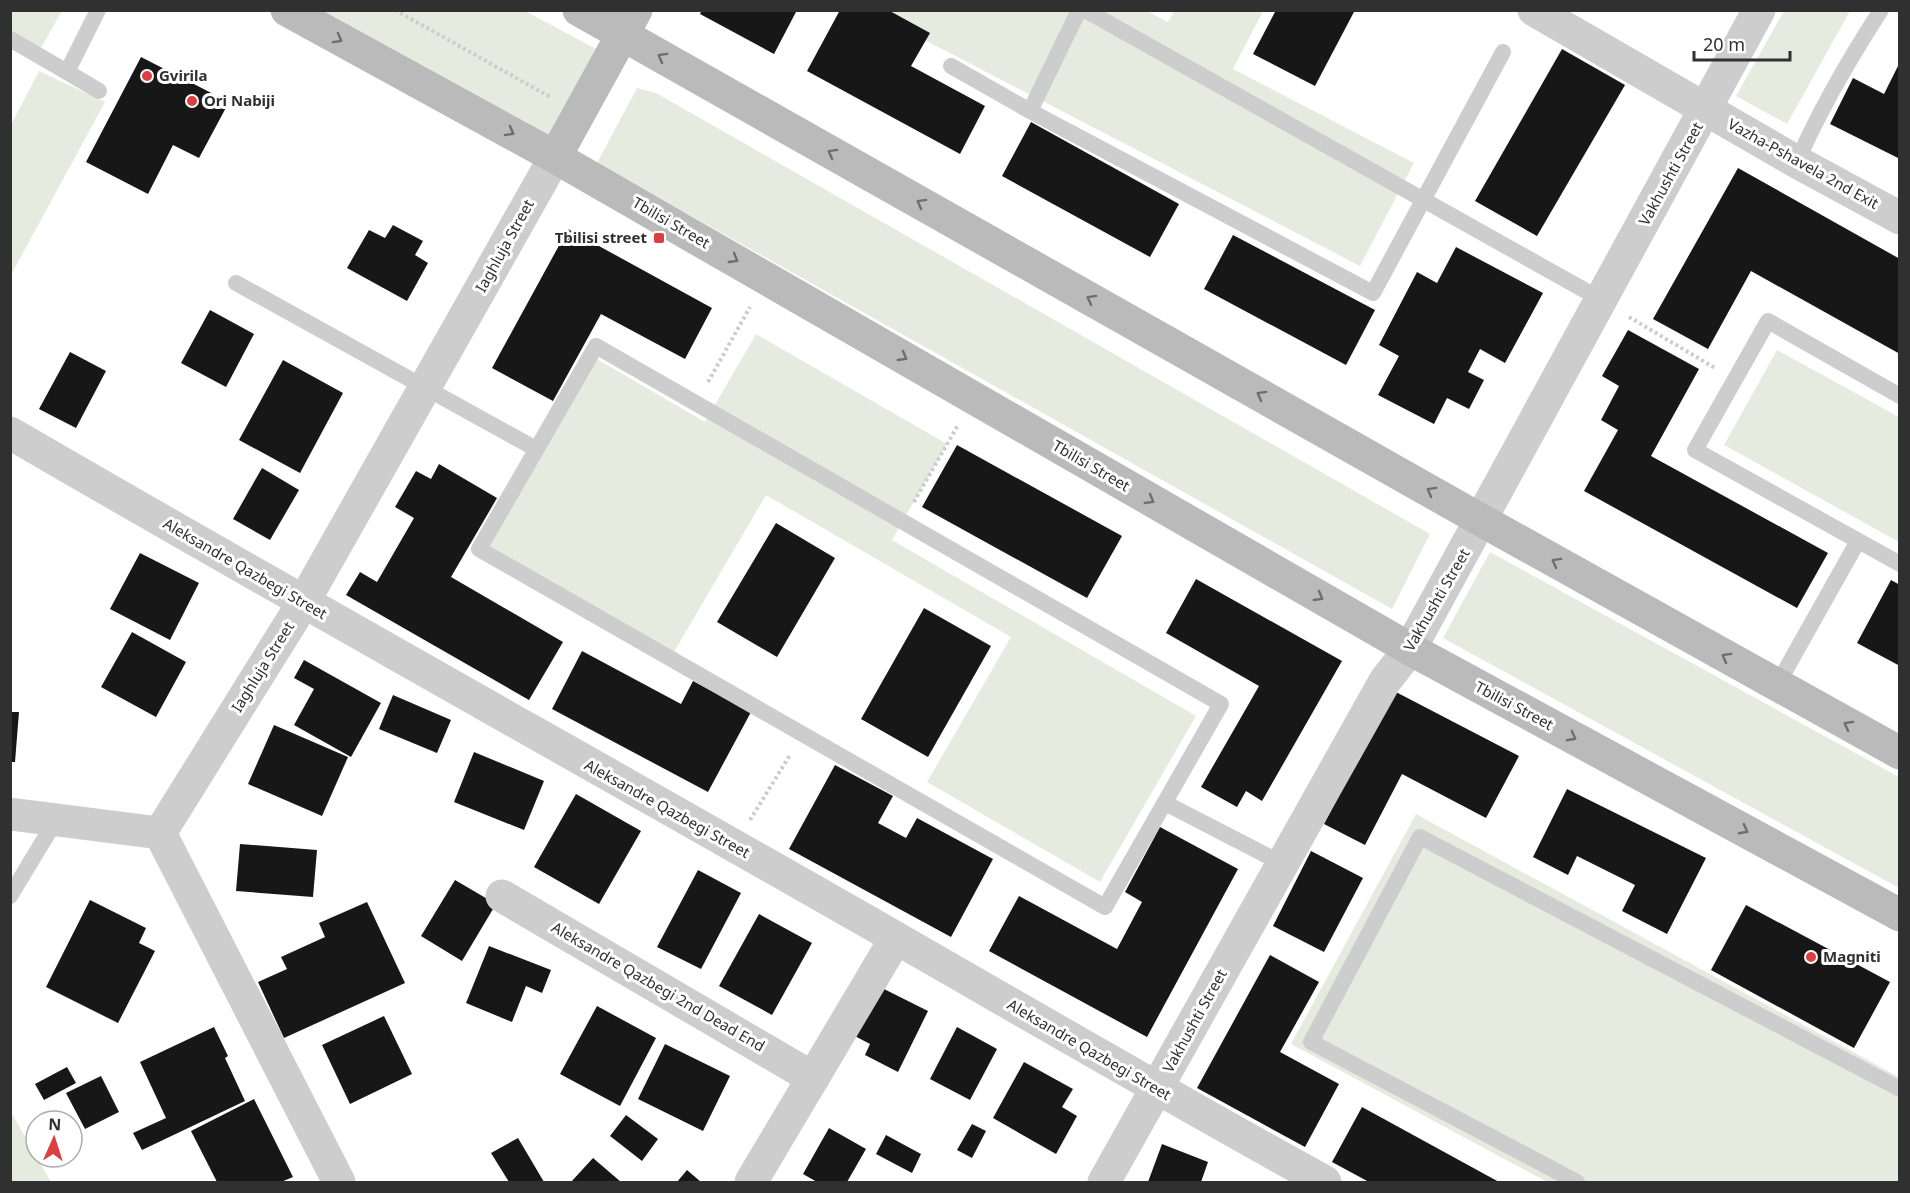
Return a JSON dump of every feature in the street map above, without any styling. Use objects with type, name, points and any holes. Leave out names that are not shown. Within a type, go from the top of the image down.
[{"type":"main road","name":"Tbilisi Street","points":[[287,10],[555,157],[1410,650],[1899,915]]},
{"type":"main road","points":[[579,10],[630,22],[1482,520],[1899,753]]},
{"type":"main road","points":[[555,157],[630,22]]},
{"type":"street","name":"Vazha-Pshavela 2nd Exit","points":[[1534,10],[1899,219]]},
{"type":"street","name":"Vakhushti Street","points":[[1104,1182],[1385,681],[1410,650],[1759,10]]},
{"type":"street","name":"Iaghluja Street","points":[[160,833],[303,603],[555,157]]},
{"type":"street","name":"Aleksandre Qazbegi Street","points":[[10,433],[303,603],[896,938],[1157,1090],[1325,1182]]},
{"type":"street","points":[[10,814],[160,833],[339,1182]]},
{"type":"street","name":"Aleksandre Qazbegi 2nd Dead End","points":[[502,896],[813,1078]]},
{"type":"street","points":[[751,1182],[896,938]]},
{"type":"lane","points":[[67,72],[98,10]]},
{"type":"lane","points":[[1030,111],[1079,10]]},
{"type":"lane","points":[[1085,10],[1602,300]]},
{"type":"lane","points":[[1797,162],[1816,117],[1839,75],[1881,10]]},
{"type":"lane","points":[[10,39],[99,91]]},
{"type":"lane","points":[[951,66],[1030,111],[1373,293],[1503,52]]},
{"type":"lane","points":[[236,283],[537,449]]},
{"type":"lane","points":[[1899,396],[1768,321],[1695,450],[1899,564]]},
{"type":"lane","points":[[596,346],[1221,704],[1105,907],[479,549],[537,449],[596,346]]},
{"type":"lane","points":[[1777,685],[1858,541]]},
{"type":"lane","points":[[1165,802],[1283,864]]},
{"type":"lane","points":[[10,896],[56,820]]},
{"type":"lane","points":[[1577,1182],[1556,1178],[1311,1042],[1420,837],[1899,1089]]},
{"type":"path","points":[[394,10],[579,113]]},
{"type":"path","points":[[696,404],[766,278]]},
{"type":"path","points":[[1602,300],[1734,379]]},
{"type":"path","points":[[903,522],[973,399]]},
{"type":"path","points":[[734,846],[803,734]]},
{"type":"shaded area","points":[[1145,10],[1168,22],[1174,11],[1263,11],[1233,69],[1414,163],[1360,266],[869,11]]},
{"type":"shaded area","points":[[11,11],[62,11],[41,48],[11,31]]},
{"type":"shaded area","points":[[318,11],[525,11],[598,50],[551,139]]},
{"type":"shaded area","points":[[1784,11],[1850,11],[1787,124],[1736,96]]},
{"type":"shaded area","points":[[39,71],[105,102],[11,275],[11,125]]},
{"type":"shaded area","points":[[637,88],[656,93],[1430,534],[1392,609],[597,163]]},
{"type":"shaded area","points":[[756,334],[947,444],[892,540],[1196,716],[1100,882],[927,782],[1011,637],[766,495],[674,652],[487,544],[595,358],[705,422]]},
{"type":"shaded area","points":[[1777,350],[1899,417],[1899,542],[1724,445]]},
{"type":"shaded area","points":[[1490,552],[1899,777],[1899,888],[1443,638]]},
{"type":"shaded area","points":[[1416,814],[1899,1077],[1899,1182],[1547,1182],[1291,1044]]},
{"type":"shaded area","points":[[11,1112],[24,1135],[24,1169],[44,1169],[51,1182],[11,1182]]},
{"type":"building","points":[[702,10],[797,10],[774,54],[700,14]]},
{"type":"building","points":[[840,10],[888,10],[930,33],[911,66],[985,106],[960,154],[807,71]]},
{"type":"building","points":[[1276,10],[1355,10],[1315,86],[1253,54]]},
{"type":"building","points":[[1562,49],[1625,85],[1537,236],[1475,201]]},
{"type":"building","points":[[141,57],[229,102],[199,158],[173,145],[148,194],[86,162]]},
{"type":"building","points":[[1900,62],[1900,159],[1830,124],[1853,78],[1884,94]]},
{"type":"building","points":[[1031,122],[1179,204],[1150,257],[1002,176]]},
{"type":"building","points":[[1738,168],[1900,259],[1900,354],[1751,271],[1708,349],[1653,319]]},
{"type":"building","points":[[393,225],[423,241],[415,255],[428,263],[407,301],[347,268],[369,230],[385,238]]},
{"type":"building","points":[[568,229],[712,308],[685,359],[601,314],[553,401],[492,368]]},
{"type":"building","points":[[1233,235],[1375,310],[1346,365],[1204,289]]},
{"type":"building","points":[[1456,247],[1543,293],[1505,363],[1480,349],[1468,372],[1484,380],[1469,409],[1447,398],[1434,424],[1378,395],[1399,356],[1379,345],[1417,272],[1437,283]]},
{"type":"building","points":[[210,310],[254,334],[226,387],[181,363]]},
{"type":"building","points":[[1628,330],[1699,369],[1651,456],[1828,553],[1797,608],[1584,491],[1618,430],[1601,420],[1619,386],[1602,376]]},
{"type":"building","points":[[70,352],[106,371],[76,428],[39,409]]},
{"type":"building","points":[[283,360],[343,393],[300,473],[239,440]]},
{"type":"building","points":[[957,445],[1122,536],[1087,598],[922,507]]},
{"type":"building","points":[[439,464],[497,498],[451,577],[563,642],[529,700],[346,595],[360,572],[377,582],[414,518],[395,507],[416,471],[431,479]]},
{"type":"building","points":[[262,468],[299,490],[270,540],[233,519]]},
{"type":"building","points":[[776,523],[835,558],[777,657],[717,622]]},
{"type":"building","points":[[140,553],[199,583],[170,640],[110,609]]},
{"type":"building","points":[[1196,579],[1342,661],[1262,801],[1246,791],[1237,807],[1201,787],[1259,686],[1166,633]]},
{"type":"building","points":[[1891,580],[1900,585],[1900,666],[1857,643]]},
{"type":"building","points":[[924,608],[991,646],[928,757],[861,719]]},
{"type":"building","points":[[132,632],[186,662],[156,717],[101,687]]},
{"type":"building","points":[[582,651],[681,704],[693,681],[751,712],[708,792],[552,709]]},
{"type":"building","points":[[304,660],[381,703],[351,757],[294,725],[314,689],[294,678]]},
{"type":"building","points":[[1394,691],[1519,756],[1486,818],[1402,774],[1365,845],[1324,824]]},
{"type":"building","points":[[393,695],[451,720],[437,753],[379,729]]},
{"type":"building","points":[[10,712],[19,712],[15,762],[10,762]]},
{"type":"building","points":[[274,725],[348,757],[322,816],[248,784]]},
{"type":"building","points":[[474,752],[544,781],[524,830],[454,802]]},
{"type":"building","points":[[835,765],[893,796],[878,823],[906,838],[917,818],[993,859],[951,937],[789,849]]},
{"type":"building","points":[[1567,789],[1706,858],[1667,934],[1622,911],[1635,885],[1577,856],[1568,875],[1533,857]]},
{"type":"building","points":[[576,794],[641,831],[599,904],[534,867]]},
{"type":"building","points":[[1160,827],[1238,869],[1147,1037],[989,951],[1019,896],[1117,949],[1142,902],[1125,892]]},
{"type":"building","points":[[240,844],[317,850],[313,897],[236,891]]},
{"type":"building","points":[[1311,851],[1363,878],[1324,952],[1273,926]]},
{"type":"building","points":[[698,870],[741,893],[701,969],[657,947]]},
{"type":"building","points":[[455,880],[496,904],[462,961],[421,936]]},
{"type":"building","points":[[90,900],[146,928],[139,943],[155,951],[118,1023],[46,987]]},
{"type":"building","points":[[367,902],[405,983],[284,1038],[258,982],[287,969],[281,957],[325,937],[319,923]]},
{"type":"building","points":[[1746,905],[1890,982],[1854,1048],[1711,970]]},
{"type":"building","points":[[759,914],[812,943],[772,1015],[719,986]]},
{"type":"building","points":[[489,946],[551,970],[542,993],[526,986],[512,1022],[466,1003]]},
{"type":"building","points":[[1270,955],[1319,982],[1280,1052],[1339,1084],[1305,1147],[1197,1088]]},
{"type":"building","points":[[874,984],[928,1011],[898,1072],[865,1055],[870,1044],[849,1033]]},
{"type":"building","points":[[597,1006],[656,1038],[620,1106],[560,1074]]},
{"type":"building","points":[[384,1016],[412,1074],[350,1104],[322,1045]]},
{"type":"building","points":[[214,1027],[228,1056],[225,1058],[245,1101],[142,1150],[133,1133],[166,1118],[140,1062]]},
{"type":"building","points":[[957,1027],[997,1049],[970,1100],[930,1079]]},
{"type":"building","points":[[665,1044],[730,1076],[703,1131],[638,1099]]},
{"type":"building","points":[[1024,1062],[1073,1089],[1062,1107],[1077,1116],[1056,1154],[993,1118]]},
{"type":"building","points":[[67,1067],[76,1083],[44,1100],[35,1084]]},
{"type":"building","points":[[101,1076],[119,1112],[85,1129],[84,1109],[74,1109],[66,1093]]},
{"type":"building","points":[[254,1099],[293,1177],[281,1182],[217,1182],[191,1131]]},
{"type":"building","points":[[1362,1107],[1499,1182],[1369,1182],[1332,1162]]},
{"type":"building","points":[[626,1115],[658,1139],[642,1161],[610,1136]]},
{"type":"building","points":[[972,1124],[986,1131],[972,1158],[957,1150]]},
{"type":"building","points":[[829,1128],[866,1149],[847,1182],[817,1182],[803,1174]]},
{"type":"building","points":[[886,1135],[921,1154],[912,1173],[876,1154]]},
{"type":"building","points":[[518,1138],[544,1182],[509,1182],[491,1153]]},
{"type":"building","points":[[1162,1144],[1208,1162],[1201,1182],[1148,1182]]},
{"type":"building","points":[[593,1158],[621,1182],[571,1182]]},
{"type":"building","points":[[687,1170],[701,1182],[677,1182]]},
{"type":"place","name":"Gvirila","points":[[147,76]]},
{"type":"place","name":"Ori Nabiji","points":[[192,101]]},
{"type":"place","name":"Tbilisi street","points":[[659,238]]},
{"type":"place","name":"Magniti","points":[[1811,957]]}]
